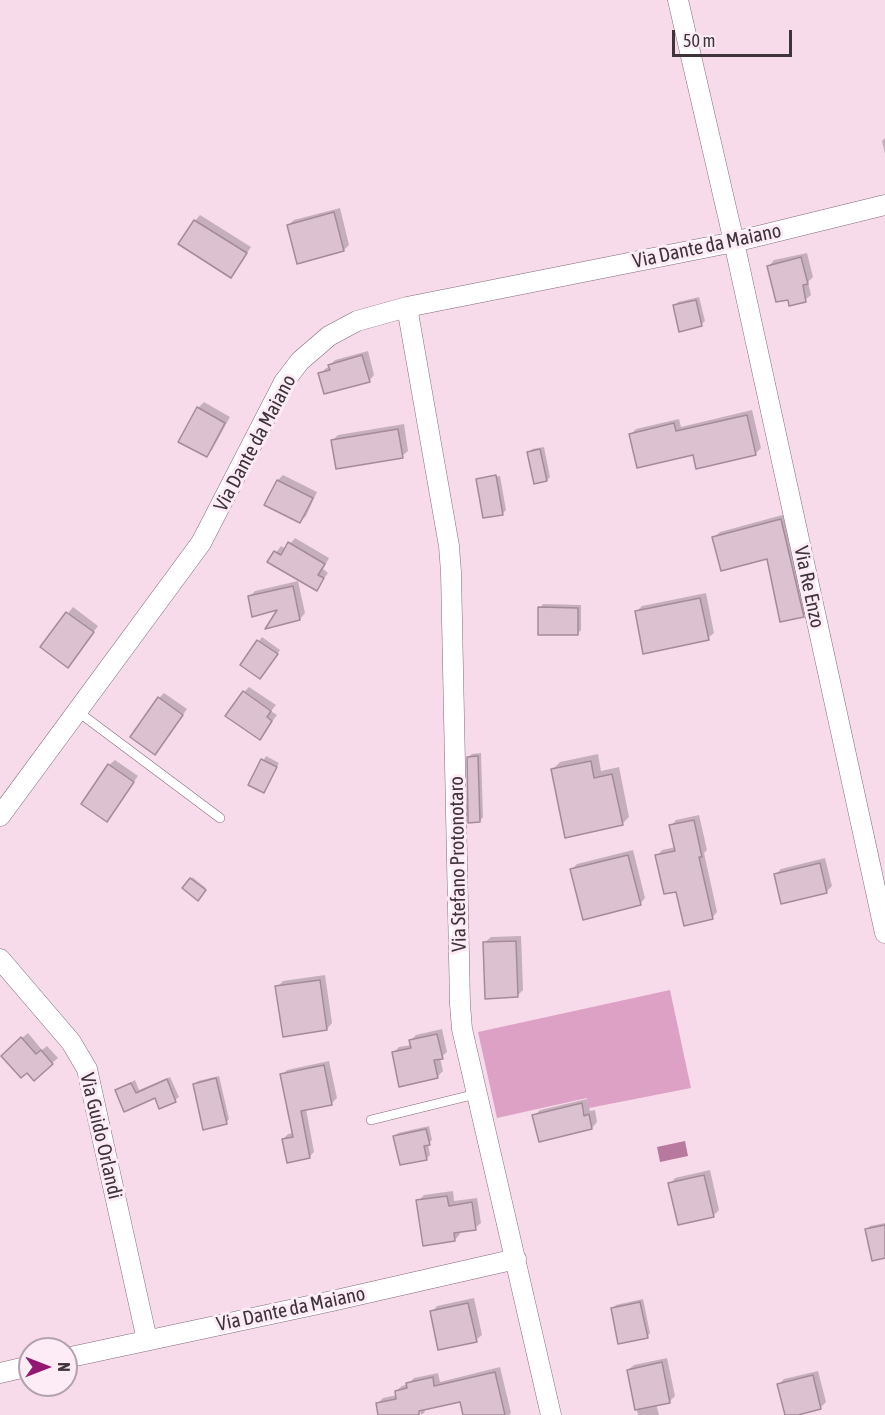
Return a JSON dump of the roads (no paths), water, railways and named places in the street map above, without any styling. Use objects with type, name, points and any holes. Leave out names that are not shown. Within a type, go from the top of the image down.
[{"type":"street","name":"Via Re Enzo","points":[[678,0],[734,242],[885,933]]},
{"type":"street","name":"Via Dante da Maiano","points":[[0,816],[201,543],[284,382],[300,361],[329,336],[357,321],[407,308],[734,242],[885,205]]},
{"type":"street","name":"Via Stefano Protonotaro","points":[[407,308],[449,546],[460,1004],[464,1040],[551,1415]]},
{"type":"street","name":"Via Guido Orlandi","points":[[0,959],[71,1042],[87,1069],[147,1340]]},
{"type":"street","name":"Via Dante da Maiano","points":[[78,1355],[344,1299],[516,1259]]},
{"type":"street","points":[[0,1373],[18,1369]]},
{"type":"lane","points":[[77,711],[220,818]]},
{"type":"lane","points":[[371,1120],[476,1094]]}]
